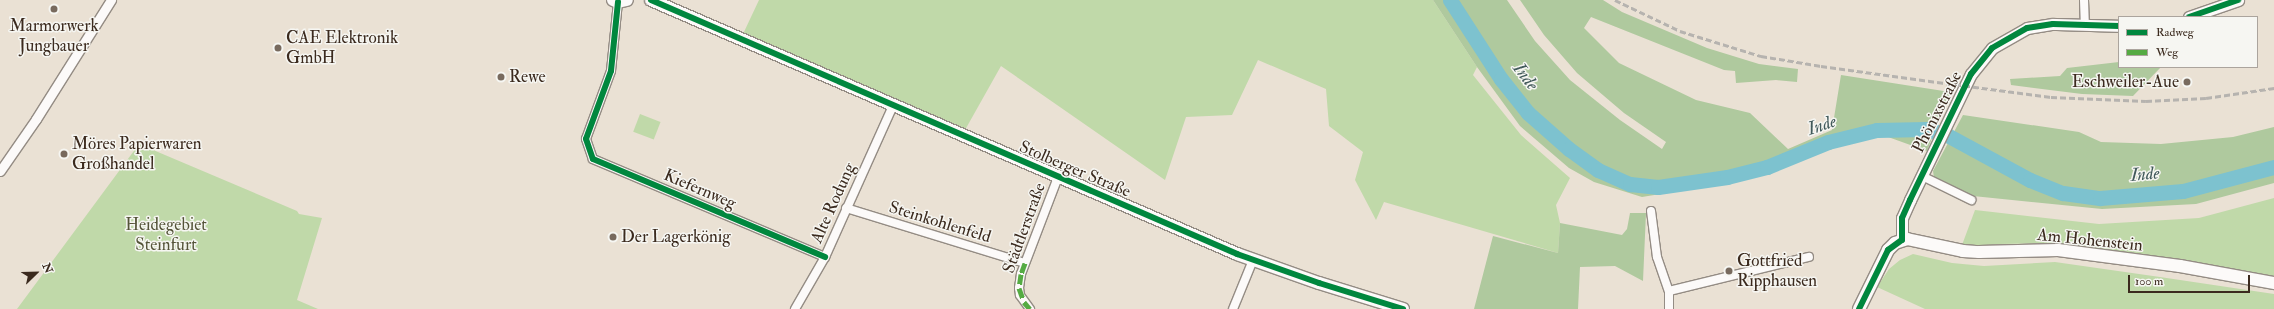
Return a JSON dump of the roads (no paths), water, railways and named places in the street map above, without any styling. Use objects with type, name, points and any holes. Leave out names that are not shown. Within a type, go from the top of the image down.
[{"type":"main road","name":"Stolberger Straße","points":[[651,0],[892,106],[1253,260],[1403,309]]},
{"type":"main road","points":[[2192,16],[2238,0]]},
{"type":"main road","name":"Phönixstraße","points":[[1902,240],[1902,218],[1929,159],[1971,74],[1992,48],[2026,28],[2053,24],[2118,26]]},
{"type":"main road","points":[[1859,309],[1885,254],[1895,243],[1902,240]]},
{"type":"main road","name":"Am Hohenstein","points":[[1902,240],[1915,240],[1963,251],[2058,250],[2180,266],[2274,283]]},
{"type":"street","points":[[0,171],[53,94],[111,0]]},
{"type":"street","points":[[2084,0],[2085,24]]},
{"type":"street","name":"Kiefernweg","points":[[619,1],[610,71],[588,129],[586,139],[593,159],[825,257]]},
{"type":"street","name":"Alte Rodung","points":[[795,309],[825,257],[892,106]]},
{"type":"street","name":"Phönixstraße","points":[[1922,176],[1971,200]]},
{"type":"street","name":"Städtlerstraße","points":[[1030,309],[1024,302],[1019,288],[1020,274],[1058,177]]},
{"type":"street","name":"Steinkohlenfeld","points":[[846,208],[1025,264]]},
{"type":"street","points":[[1650,211],[1657,257],[1669,291],[1669,309]]},
{"type":"street","points":[[1669,291],[1809,257]]},
{"type":"street","points":[[1233,309],[1253,260]]},
{"type":"waterway","name":"Inde","points":[[1450,0],[1501,79],[1528,113],[1569,149],[1598,170],[1630,184],[1658,187],[1727,177],[1767,167],[1828,142],[1877,130],[1926,129],[1947,135],[2030,180],[2063,193],[2100,198],[2183,191],[2274,167]]},
{"type":"railway","points":[[1615,0],[1680,31],[1761,56],[1937,82],[2051,97],[2146,101],[2206,98],[2274,88]]},
{"type":"place","name":"Marmorwerk Jungbauer","points":[[54,9]]},
{"type":"place","name":"CAE Elektronik GmbH","points":[[278,48]]},
{"type":"place","name":"Rewe","points":[[501,77]]},
{"type":"place","name":"Eschweiler-Aue","points":[[2187,82]]},
{"type":"place","name":"Möres Papierwaren Großhandel","points":[[64,154]]},
{"type":"place","name":"Der Lagerkönig","points":[[613,237]]},
{"type":"place","name":"Gottfried Ripphausen","points":[[1729,271]]},
{"type":"park label","name":"Heidegebiet Steinfurt","points":[[166,235]]}]
